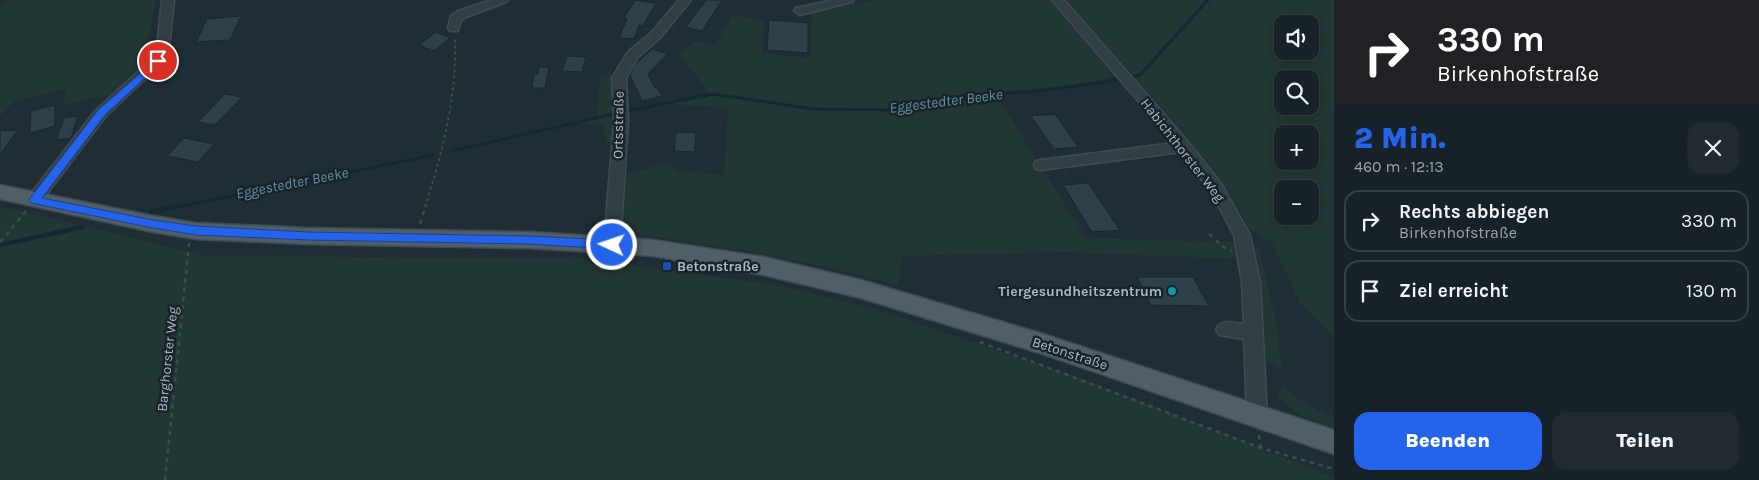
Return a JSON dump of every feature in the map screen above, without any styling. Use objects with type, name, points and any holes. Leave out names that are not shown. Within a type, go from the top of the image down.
[{"type":"main road","name":"Betonstraße","points":[[0,192],[153,224],[196,231],[308,236],[528,240],[612,245],[654,248],[764,266],[861,289],[1043,344],[1334,442]]},
{"type":"street","points":[[34,200],[102,112],[158,61],[163,48],[168,0]]},
{"type":"street","points":[[454,28],[455,19],[462,14],[502,0]]},
{"type":"street","name":"Ortsstraße","points":[[612,245],[620,121],[619,78],[633,55],[655,36],[685,0]]},
{"type":"street","points":[[800,11],[848,0]]},
{"type":"street","name":"Habichthorster Weg","points":[[1058,0],[1184,147],[1217,189],[1242,234],[1251,283],[1257,415]]},
{"type":"street","points":[[1041,165],[1184,147]]},
{"type":"street","points":[[1226,330],[1253,332]]},
{"type":"path","points":[[420,225],[442,155],[454,88],[456,54],[454,28]]},
{"type":"path","points":[[0,242],[34,200]]},
{"type":"path","points":[[1209,234],[1224,247],[1246,257]]},
{"type":"path","name":"Barghorster Weg","points":[[165,480],[189,239]]},
{"type":"path","points":[[976,341],[1261,448],[1334,469]]},
{"type":"green space","points":[[10,0],[156,0],[143,56],[153,57],[115,94],[64,104],[65,89],[14,102],[0,116],[0,8]]},
{"type":"green space","points":[[874,0],[1051,0],[1114,76],[1086,84],[994,92],[1086,238],[1234,242],[1238,259],[1066,252],[902,256],[898,285],[831,268],[751,252],[621,232],[623,175],[670,162],[675,170],[724,175],[728,108],[664,104],[710,94],[678,52],[698,41],[715,45],[733,15],[764,21],[762,53],[811,58],[812,13]]},
{"type":"green space","points":[[1066,0],[1334,0],[1334,337],[1300,303],[1272,243],[1248,228],[1229,193],[1184,140],[1189,139]]},
{"type":"green space","points":[[614,75],[616,117],[614,142],[605,142],[604,124],[582,124],[582,120],[597,117],[598,91],[601,76]]},
{"type":"green space","points":[[0,206],[207,256],[574,258],[772,284],[869,307],[1066,373],[1334,477],[1334,480],[0,480]]},
{"type":"green space","points":[[1251,246],[1259,249],[1276,320],[1282,369],[1265,362],[1260,284]]},
{"type":"green space","points":[[1284,387],[1307,405],[1334,417],[1334,428],[1299,415],[1276,395]]},
{"type":"building","points":[[635,0],[656,3],[643,26],[639,25],[634,39],[619,38],[627,19],[624,18]]},
{"type":"building","points":[[706,0],[722,0],[702,31],[686,27]]},
{"type":"building","points":[[241,16],[230,40],[196,42],[207,19]]},
{"type":"building","points":[[769,20],[808,23],[808,53],[767,50]]},
{"type":"building","points":[[436,32],[450,38],[434,51],[419,45]]},
{"type":"building","points":[[652,49],[667,54],[648,74],[655,88],[657,88],[662,96],[642,101],[630,75],[635,65]]},
{"type":"building","points":[[567,56],[586,57],[582,72],[562,71]]},
{"type":"building","points":[[539,67],[549,67],[545,88],[532,88],[534,74],[538,74]]},
{"type":"building","points":[[225,94],[242,97],[215,125],[198,122]]},
{"type":"building","points":[[55,105],[55,126],[30,133],[31,111]]},
{"type":"building","points":[[1055,114],[1078,147],[1054,149],[1031,116]]},
{"type":"building","points":[[78,116],[71,138],[56,140],[64,118]]},
{"type":"building","points":[[18,130],[0,154],[0,131]]},
{"type":"building","points":[[676,132],[696,133],[694,152],[674,151]]},
{"type":"building","points":[[184,138],[214,144],[198,162],[167,156]]},
{"type":"building","points":[[1088,183],[1120,230],[1092,232],[1063,185]]},
{"type":"building","name":"Tiergesundheitszentrum","points":[[1137,277],[1193,277],[1209,306],[1151,305]]},
{"type":"waterway","name":"Eggestedter Beeke","points":[[1133,77],[1140,75],[1208,0]]},
{"type":"waterway","name":"Eggestedter Beeke","points":[[626,111],[713,94],[813,109],[893,110],[969,95],[1032,92],[1118,80]]},
{"type":"waterway","name":"Eggestedter Beeke","points":[[451,151],[614,114]]},
{"type":"waterway","name":"Eggestedter Beeke","points":[[177,207],[434,155]]},
{"type":"waterway","name":"Eggestedter Beeke","points":[[151,212],[183,205]]},
{"type":"waterway","name":"Eggestedter Beeke","points":[[0,245],[82,227]]},
{"type":"place","name":"Betonstraße","points":[[667,266]]},
{"type":"place","name":"Tiergesundheitszentrum","points":[[1172,291]]},
{"type":"route","points":[[158,61],[102,112],[34,200],[196,231],[308,236],[528,240],[612,245]]}]
